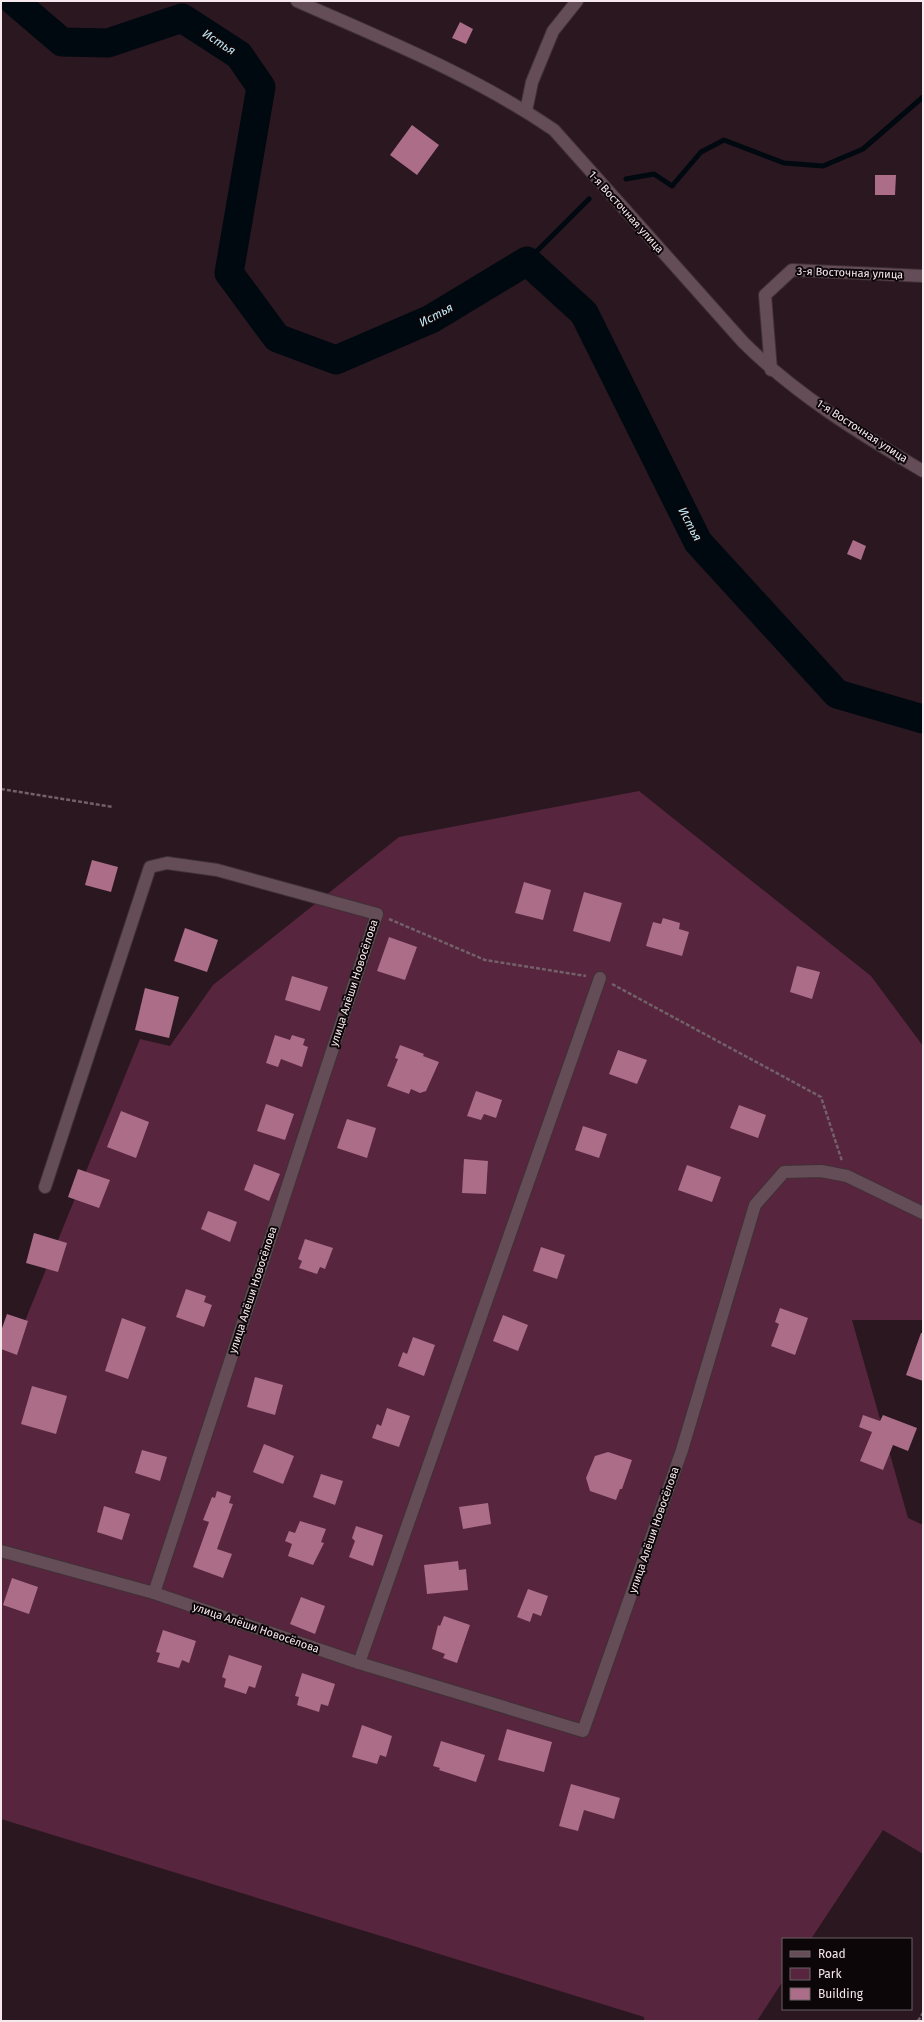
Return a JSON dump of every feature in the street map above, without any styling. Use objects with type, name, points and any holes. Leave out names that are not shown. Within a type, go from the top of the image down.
[{"type":"street","name":"1-я Восточная улица","points":[[297,1],[440,64],[526,111],[554,130],[743,342],[771,370],[872,441],[923,470]]},
{"type":"street","points":[[526,111],[532,82],[553,31],[577,1]]},
{"type":"street","name":"3-я Восточная улица","points":[[771,370],[765,294],[792,270],[923,276]]},
{"type":"street","name":"улица Алёши Новосёлова","points":[[45,1187],[150,867],[167,863],[217,870],[377,914],[154,1593]]},
{"type":"street","points":[[359,1663],[600,978]]},
{"type":"street","name":"улица Алёши Новосёлова","points":[[1,1551],[154,1593],[359,1663],[583,1731],[682,1450],[755,1205],[784,1172],[821,1171],[848,1176]]},
{"type":"street","points":[[848,1176],[923,1213]]},
{"type":"path","points":[[1,789],[113,807]]},
{"type":"path","points":[[377,914],[485,960],[600,978],[821,1097],[848,1176]]},
{"type":"path","points":[[918,2021],[923,2013]]},
{"type":"green space","points":[[639,791],[871,976],[923,1046],[923,1320],[852,1320],[908,1518],[923,1525],[923,1854],[883,1830],[812,1938],[782,1938],[782,1983],[757,2021],[644,2021],[644,2017],[1,1819],[1,1338],[18,1338],[140,1039],[170,1046],[213,985],[399,837]]},
{"type":"building","points":[[460,22],[473,29],[466,44],[452,38]]},
{"type":"building","points":[[412,125],[439,145],[417,175],[390,155]]},
{"type":"building","points":[[875,175],[896,175],[895,195],[875,195]]},
{"type":"building","points":[[853,540],[866,546],[861,560],[847,554]]},
{"type":"building","points":[[92,860],[118,867],[111,892],[85,885]]},
{"type":"building","points":[[524,882],[551,890],[543,920],[515,913]]},
{"type":"building","points":[[584,892],[622,903],[610,942],[573,931]]},
{"type":"building","points":[[663,918],[680,923],[679,929],[689,932],[682,956],[646,946],[653,922],[661,924]]},
{"type":"building","points":[[185,928],[218,940],[207,972],[174,961]]},
{"type":"building","points":[[389,937],[417,947],[405,980],[377,971]]},
{"type":"building","points":[[797,966],[820,972],[812,999],[790,992]]},
{"type":"building","points":[[292,976],[328,987],[320,1011],[285,1000]]},
{"type":"building","points":[[145,988],[179,997],[169,1038],[135,1030]]},
{"type":"building","points":[[275,1035],[290,1040],[292,1035],[305,1039],[303,1045],[308,1047],[302,1067],[281,1059],[278,1067],[266,1063]]},
{"type":"building","points":[[400,1045],[424,1054],[423,1056],[439,1062],[426,1091],[420,1093],[411,1089],[409,1094],[387,1086],[398,1059],[395,1058]]},
{"type":"building","points":[[618,1050],[647,1060],[637,1084],[609,1074]]},
{"type":"building","points":[[476,1091],[502,1100],[496,1118],[484,1114],[481,1120],[467,1116]]},
{"type":"building","points":[[266,1104],[294,1114],[285,1140],[257,1131]]},
{"type":"building","points":[[739,1105],[766,1115],[758,1138],[730,1128]]},
{"type":"building","points":[[121,1111],[149,1122],[136,1158],[107,1147]]},
{"type":"building","points":[[347,1119],[376,1128],[367,1158],[337,1148]]},
{"type":"building","points":[[583,1126],[607,1134],[599,1158],[575,1150]]},
{"type":"building","points":[[464,1159],[488,1161],[486,1194],[462,1193]]},
{"type":"building","points":[[254,1164],[280,1174],[269,1201],[244,1190]]},
{"type":"building","points":[[687,1165],[721,1177],[712,1202],[678,1190]]},
{"type":"building","points":[[78,1169],[110,1180],[99,1208],[68,1197]]},
{"type":"building","points":[[208,1211],[237,1222],[230,1242],[201,1229]]},
{"type":"building","points":[[34,1233],[67,1243],[58,1272],[26,1263]]},
{"type":"building","points":[[305,1239],[333,1248],[325,1269],[320,1267],[317,1274],[299,1268],[302,1261],[298,1259]]},
{"type":"building","points":[[541,1247],[565,1255],[557,1279],[533,1271]]},
{"type":"building","points":[[186,1289],[206,1296],[204,1302],[212,1305],[204,1327],[176,1317]]},
{"type":"building","points":[[780,1308],[808,1318],[795,1355],[771,1346],[779,1324],[775,1322]]},
{"type":"building","points":[[7,1314],[28,1321],[17,1355],[1,1349],[1,1331]]},
{"type":"building","points":[[503,1315],[528,1325],[518,1351],[493,1341]]},
{"type":"building","points":[[122,1318],[146,1327],[128,1379],[105,1371]]},
{"type":"building","points":[[921,1333],[923,1333],[923,1381],[906,1375]]},
{"type":"building","points":[[413,1337],[435,1345],[424,1376],[398,1366],[403,1352],[407,1354]]},
{"type":"building","points":[[255,1377],[283,1385],[275,1415],[247,1407]]},
{"type":"building","points":[[32,1386],[67,1396],[56,1434],[21,1424]]},
{"type":"building","points":[[387,1408],[410,1416],[399,1447],[372,1438],[377,1424],[381,1426]]},
{"type":"building","points":[[863,1415],[880,1421],[883,1415],[917,1428],[908,1451],[893,1445],[883,1470],[860,1461],[872,1432],[859,1427]]},
{"type":"building","points":[[264,1444],[294,1456],[283,1484],[253,1472]]},
{"type":"building","points":[[142,1450],[167,1457],[160,1481],[135,1473]]},
{"type":"building","points":[[608,1452],[632,1460],[622,1489],[620,1489],[616,1500],[590,1491],[586,1478],[595,1456]]},
{"type":"building","points":[[321,1474],[343,1481],[335,1505],[313,1497]]},
{"type":"building","points":[[217,1491],[231,1496],[229,1503],[233,1504],[217,1549],[232,1554],[223,1578],[193,1567],[209,1522],[203,1520],[212,1497],[215,1498]]},
{"type":"building","points":[[488,1503],[491,1524],[463,1529],[459,1507]]},
{"type":"building","points":[[104,1506],[130,1514],[122,1540],[97,1532]]},
{"type":"building","points":[[300,1521],[326,1529],[321,1542],[324,1543],[313,1565],[288,1556],[292,1544],[285,1541],[289,1531],[295,1533]]},
{"type":"building","points":[[356,1526],[383,1535],[373,1566],[349,1557],[355,1541],[352,1538]]},
{"type":"building","points":[[458,1561],[459,1570],[466,1569],[468,1590],[427,1594],[424,1565]]},
{"type":"building","points":[[12,1578],[38,1587],[29,1614],[3,1605]]},
{"type":"building","points":[[528,1589],[548,1596],[541,1616],[533,1613],[530,1622],[517,1617]]},
{"type":"building","points":[[301,1597],[325,1606],[315,1634],[290,1624]]},
{"type":"building","points":[[444,1616],[470,1625],[457,1663],[443,1658],[445,1654],[432,1649],[438,1625],[440,1626]]},
{"type":"building","points":[[163,1630],[196,1641],[189,1663],[182,1660],[179,1668],[157,1662],[160,1653],[156,1652]]},
{"type":"building","points":[[229,1655],[262,1666],[255,1688],[249,1686],[246,1694],[224,1687],[226,1679],[222,1677]]},
{"type":"building","points":[[302,1673],[335,1684],[328,1706],[321,1704],[319,1712],[297,1705],[299,1697],[295,1696]]},
{"type":"building","points":[[362,1725],[392,1736],[386,1757],[380,1755],[377,1764],[352,1757]]},
{"type":"building","points":[[507,1729],[552,1742],[544,1772],[498,1760]]},
{"type":"building","points":[[441,1741],[485,1755],[476,1782],[439,1770],[440,1768],[433,1766]]},
{"type":"building","points":[[571,1784],[620,1798],[614,1819],[584,1810],[578,1831],[559,1826]]},
{"type":"waterway","name":"Истья","points":[[14,1],[62,42],[108,43],[182,18],[239,55],[261,87],[229,273],[277,338],[336,360],[431,319],[527,261],[584,313],[698,542],[837,694],[923,719]]},
{"type":"waterway","points":[[626,179],[654,174],[672,186],[701,152],[724,140],[784,163],[823,166],[863,149],[923,97]]},
{"type":"waterway","points":[[527,261],[589,199]]}]
